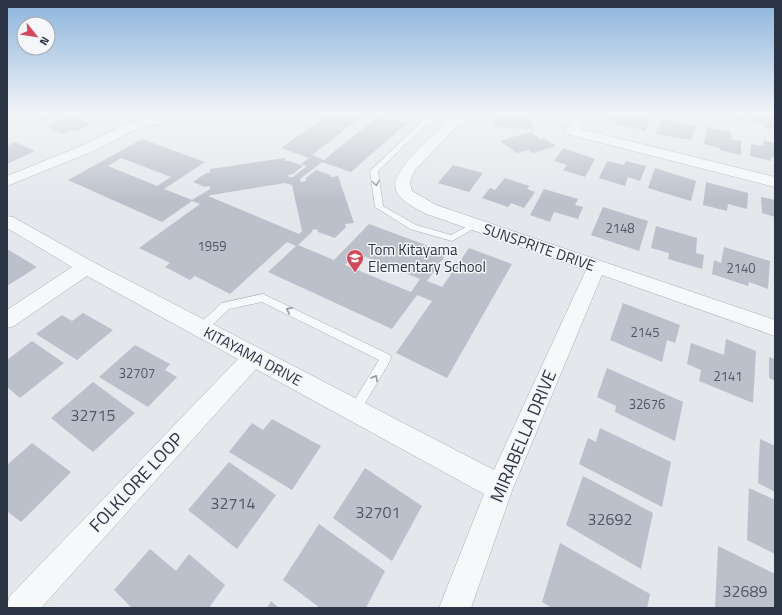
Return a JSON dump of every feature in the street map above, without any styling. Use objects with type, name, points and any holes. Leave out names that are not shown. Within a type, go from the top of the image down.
[{"type":"street","points":[[7,181],[100,143]]},
{"type":"street","name":"SUNSPRITE DRIVE","points":[[434,143],[409,168],[402,178],[402,189],[408,197],[430,209],[775,328]]},
{"type":"street","points":[[622,143],[775,182]]},
{"type":"street","name":"KITAYAMA DRIVE","points":[[7,221],[86,267],[500,488]]},
{"type":"street","points":[[7,320],[86,267]]},
{"type":"street","name":"MIRABELLA DRIVE","points":[[455,608],[500,488],[596,267]]},
{"type":"street","name":"FOLKLORE LOOP","points":[[20,608],[253,357]]},
{"type":"lane","points":[[404,143],[374,171],[379,206],[413,227],[452,238],[476,225]]},
{"type":"lane","points":[[201,329],[226,306],[263,298],[386,358],[354,411]]},
{"type":"building","points":[[17,143],[35,151],[7,164],[7,146]]},
{"type":"building","points":[[135,143],[152,143],[205,162],[164,189],[192,200],[210,189],[210,186],[205,187],[193,182],[206,173],[210,173],[210,169],[285,158],[285,161],[290,161],[303,166],[293,174],[288,175],[289,177],[293,177],[307,166],[301,164],[309,158],[281,148],[288,143],[328,143],[312,155],[324,160],[345,143],[385,143],[351,172],[322,162],[300,179],[301,182],[306,181],[306,178],[316,170],[330,175],[331,177],[338,176],[354,223],[345,224],[346,227],[335,238],[318,232],[317,229],[312,230],[312,232],[298,245],[334,260],[369,224],[447,253],[427,281],[442,287],[469,248],[512,264],[447,378],[396,353],[432,301],[417,295],[392,329],[268,272],[296,246],[287,242],[230,294],[195,276],[190,280],[165,267],[170,263],[139,248],[200,204],[192,201],[162,222],[68,180]],"holes":[[[121,158],[171,177],[157,186],[108,166]],[[285,183],[292,185],[302,231],[299,234],[208,196]],[[356,253],[420,279],[411,292],[345,265]]]},
{"type":"building","points":[[502,143],[551,143],[556,146],[533,153],[528,150],[517,153]]},
{"type":"building","points":[[704,143],[741,143],[741,155],[720,150],[720,148],[704,144]]},
{"type":"building","points":[[764,143],[775,143],[775,158],[771,157],[771,161],[750,156],[751,144],[763,146]]},
{"type":"building","points":[[563,148],[595,159],[585,177],[563,170],[567,165],[554,161]]},
{"type":"building","points":[[607,161],[624,165],[626,161],[646,166],[640,181],[628,177],[625,186],[599,178]]},
{"type":"building","points":[[453,165],[483,173],[469,192],[438,183]]},
{"type":"building","points":[[655,168],[696,181],[691,201],[648,188]]},
{"type":"building","points":[[505,178],[529,186],[527,189],[535,192],[524,208],[511,203],[508,207],[482,198],[490,188],[495,190]]},
{"type":"building","points":[[706,182],[748,193],[747,209],[728,204],[727,211],[703,205]]},
{"type":"building","points":[[544,189],[578,199],[575,205],[583,207],[578,219],[554,212],[550,222],[530,215]]},
{"type":"building","points":[[761,197],[775,200],[775,217],[762,213]]},
{"type":"building","points":[[603,207],[648,221],[639,251],[591,235]]},
{"type":"building","points":[[656,226],[697,238],[696,253],[704,255],[702,269],[668,259],[669,253],[651,248]]},
{"type":"building","points":[[724,247],[770,261],[768,289],[749,282],[748,286],[712,274],[714,260],[721,263]]},
{"type":"building","points":[[7,249],[37,267],[7,286]]},
{"type":"building","points":[[623,303],[680,325],[675,343],[667,340],[662,362],[610,340]]},
{"type":"building","points":[[83,313],[113,330],[77,360],[36,334],[62,315],[72,321]]},
{"type":"building","points":[[726,339],[756,351],[753,403],[699,381],[701,370],[687,364],[691,343],[724,355]]},
{"type":"building","points":[[32,341],[64,363],[20,398],[7,387],[7,360]]},
{"type":"building","points":[[135,345],[170,364],[165,370],[177,377],[148,407],[99,377]]},
{"type":"building","points":[[769,357],[775,359],[775,381],[769,378]]},
{"type":"building","points":[[607,368],[683,402],[675,441],[615,412],[616,406],[597,397]]},
{"type":"building","points":[[93,382],[135,413],[93,452],[51,418]]},
{"type":"building","points":[[272,419],[321,446],[292,490],[229,452],[252,423],[263,430]]},
{"type":"building","points":[[600,428],[671,462],[662,507],[579,464],[588,438],[596,442]]},
{"type":"building","points":[[760,439],[775,446],[775,492],[758,483]]},
{"type":"building","points":[[32,443],[71,472],[21,522],[7,511],[7,465]]},
{"type":"building","points":[[229,462],[276,495],[237,549],[188,510]]},
{"type":"building","points":[[365,468],[422,506],[392,561],[333,518]]},
{"type":"building","points":[[583,476],[653,513],[641,569],[566,525]]},
{"type":"building","points":[[749,488],[775,500],[775,554],[747,540]]},
{"type":"building","points":[[319,524],[385,571],[366,608],[320,608],[283,580]]},
{"type":"building","points":[[560,543],[650,594],[647,608],[552,608],[542,602]]},
{"type":"building","points":[[718,546],[775,574],[775,608],[715,608]]},
{"type":"building","points":[[150,549],[176,571],[189,554],[225,585],[209,608],[132,608],[114,590]]},
{"type":"building","points":[[271,601],[279,608],[267,608]]},
{"type":"place","name":"Tom Kitayama Elementary School","points":[[355,273]]}]
